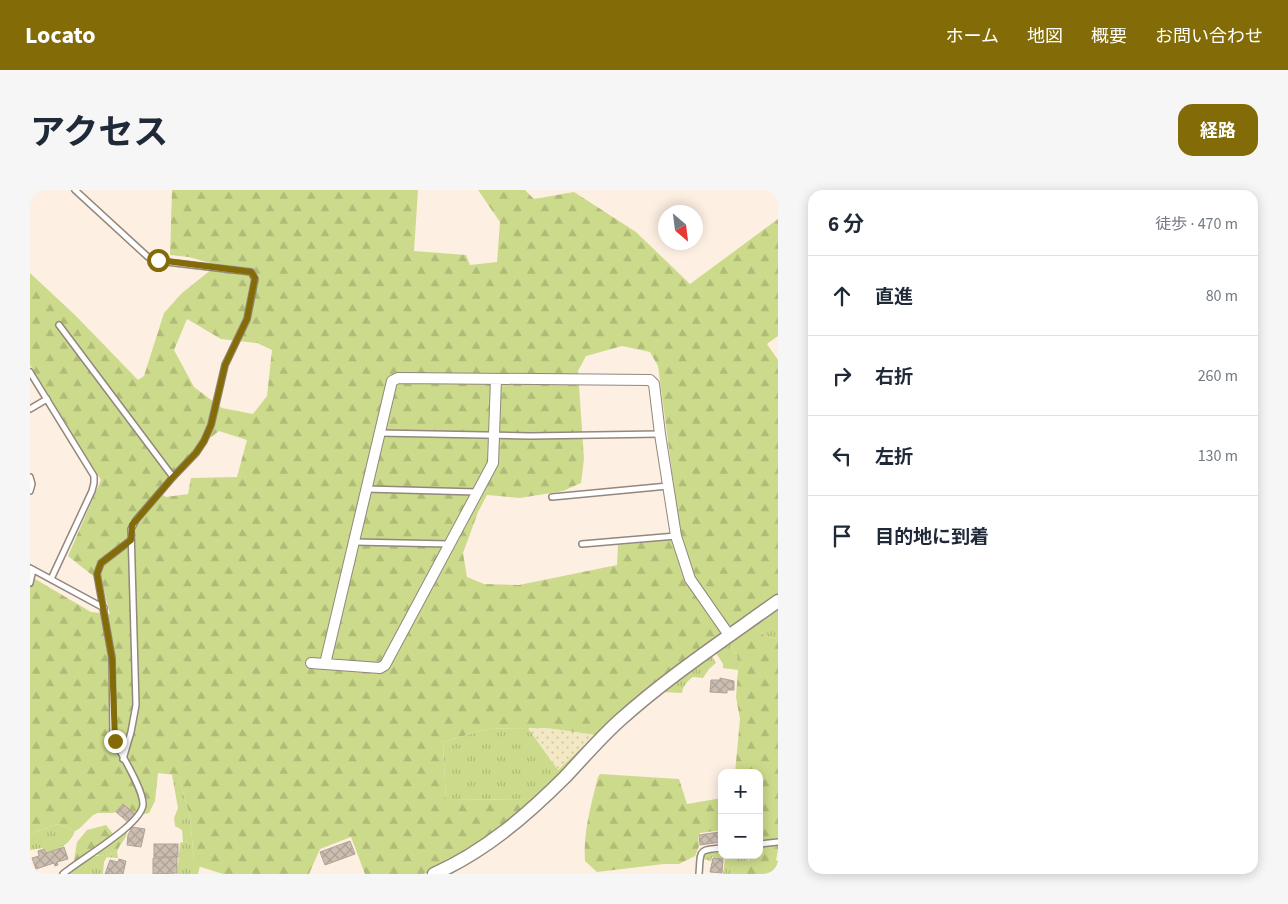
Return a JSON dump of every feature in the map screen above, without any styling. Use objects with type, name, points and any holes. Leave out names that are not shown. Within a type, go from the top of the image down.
[{"type":"street","points":[[325,664],[392,381],[398,378],[650,380],[654,384],[676,536],[690,578],[729,635]]},
{"type":"street","points":[[312,664],[380,668],[385,665],[493,463],[496,379]]},
{"type":"street","points":[[434,874],[455,865],[479,851],[504,832],[533,808],[620,720],[646,698],[729,635],[778,601]]},
{"type":"lane","points":[[75,190],[148,257],[158,260],[251,272],[255,278],[247,319],[225,365],[211,425],[204,441],[196,453],[132,525],[136,711],[123,758]]},
{"type":"lane","points":[[59,325],[173,477]]},
{"type":"lane","points":[[30,372],[94,476],[94,484],[51,579]]},
{"type":"lane","points":[[30,409],[47,399]]},
{"type":"lane","points":[[379,434],[660,434]]},
{"type":"lane","points":[[30,477],[32,484],[30,490]]},
{"type":"lane","points":[[552,497],[668,486]]},
{"type":"lane","points":[[366,489],[477,492]]},
{"type":"lane","points":[[582,544],[676,536]]},
{"type":"lane","points":[[63,874],[122,831],[142,811],[143,802],[140,793],[115,741],[112,658],[97,574],[101,563],[131,540]]},
{"type":"lane","points":[[354,542],[450,544]]},
{"type":"lane","points":[[30,583],[32,569],[104,608]]},
{"type":"lane","points":[[763,844],[778,842]]},
{"type":"lane","points":[[698,874],[701,852],[704,849],[718,848]]},
{"type":"green space","points":[[172,190],[418,190],[414,251],[466,255],[470,265],[497,262],[500,222],[478,190],[525,190],[534,199],[574,192],[636,232],[690,284],[778,219],[778,336],[767,344],[778,360],[778,595],[595,735],[546,728],[487,729],[443,742],[446,800],[535,799],[453,863],[423,874],[365,874],[351,837],[320,849],[309,874],[223,874],[198,866],[194,860],[190,817],[180,780],[175,775],[158,773],[155,801],[149,813],[141,815],[123,811],[98,813],[93,815],[75,831],[57,824],[30,834],[30,576],[91,612],[110,614],[102,583],[68,556],[101,480],[30,365],[30,273],[76,316],[138,380],[144,376],[164,313],[182,293],[217,265],[189,257],[170,255]],"holes":[[[187,319],[221,339],[257,343],[272,350],[267,396],[253,414],[222,408],[194,387],[174,350]],[[622,346],[650,352],[658,366],[681,539],[618,545],[617,565],[519,585],[484,584],[467,577],[463,553],[478,512],[487,495],[520,498],[563,491],[581,483],[584,459],[578,371],[586,356]],[[219,431],[247,440],[237,477],[191,478],[188,494],[166,497],[157,491],[197,448]]]},
{"type":"green space","points":[[778,609],[778,639],[764,636],[755,625]]},
{"type":"green space","points":[[755,625],[764,636],[778,639],[778,850],[776,860],[778,861],[778,874],[745,874],[739,869],[739,866],[749,861],[748,859],[763,859],[763,769],[735,769],[740,719],[736,697],[738,670],[742,664],[731,646],[731,642]]},
{"type":"green space","points":[[731,642],[731,646],[742,664],[738,670],[723,668],[723,664],[716,653]]},
{"type":"green space","points":[[712,656],[716,663],[703,678],[693,677],[689,680],[684,686],[682,693],[661,692]]},
{"type":"green space","points":[[528,728],[558,770],[584,745],[585,748],[535,799],[446,800],[443,742],[487,729]]},
{"type":"green space","points":[[600,774],[679,779],[687,804],[718,799],[718,831],[700,833],[698,836],[699,846],[695,856],[679,864],[597,872],[585,861],[585,840]]},
{"type":"green space","points":[[172,775],[176,775],[180,780],[190,817],[194,860],[200,866],[198,874],[177,874],[180,843],[183,842],[182,830],[175,826],[174,818],[178,808]]},
{"type":"green space","points":[[57,824],[75,831],[67,843],[60,848],[46,853],[43,848],[30,850],[30,834]]},
{"type":"green space","points":[[106,825],[114,835],[126,830],[126,836],[117,852],[100,856],[88,853],[74,861],[77,842],[87,830]]},
{"type":"green space","points":[[718,850],[718,858],[712,857],[711,861],[703,859],[706,851]]},
{"type":"green space","points":[[117,852],[118,858],[107,857],[104,862],[103,874],[69,874],[69,871],[92,856]]},
{"type":"green space","points":[[725,859],[748,859],[751,874],[723,874]]},
{"type":"sand","points":[[528,728],[546,728],[595,735],[558,770]]},
{"type":"building","points":[[720,678],[734,681],[734,690],[727,690],[727,693],[710,692],[711,680],[720,680]]},
{"type":"building","points":[[123,804],[136,815],[129,823],[116,812]]},
{"type":"building","points":[[132,827],[145,829],[141,847],[127,845],[128,835]]},
{"type":"building","points":[[718,832],[718,842],[700,845],[699,835]]},
{"type":"building","points":[[350,841],[355,854],[325,865],[320,852]]},
{"type":"building","points":[[154,844],[178,844],[178,857],[154,857]]},
{"type":"building","points":[[64,847],[68,859],[57,862],[58,865],[55,866],[54,863],[36,869],[32,858],[39,856],[38,851],[44,849],[46,853]]},
{"type":"building","points":[[177,857],[177,873],[153,874],[153,858]]},
{"type":"building","points":[[713,858],[723,859],[722,873],[710,872]]},
{"type":"building","points":[[119,859],[126,861],[123,874],[105,874],[110,860],[118,862]]},
{"type":"route","points":[[115,741],[112,658],[97,574],[98,568],[101,563],[131,540],[132,525],[196,453],[204,441],[211,425],[225,365],[247,319],[255,278],[251,272],[158,260]]}]
